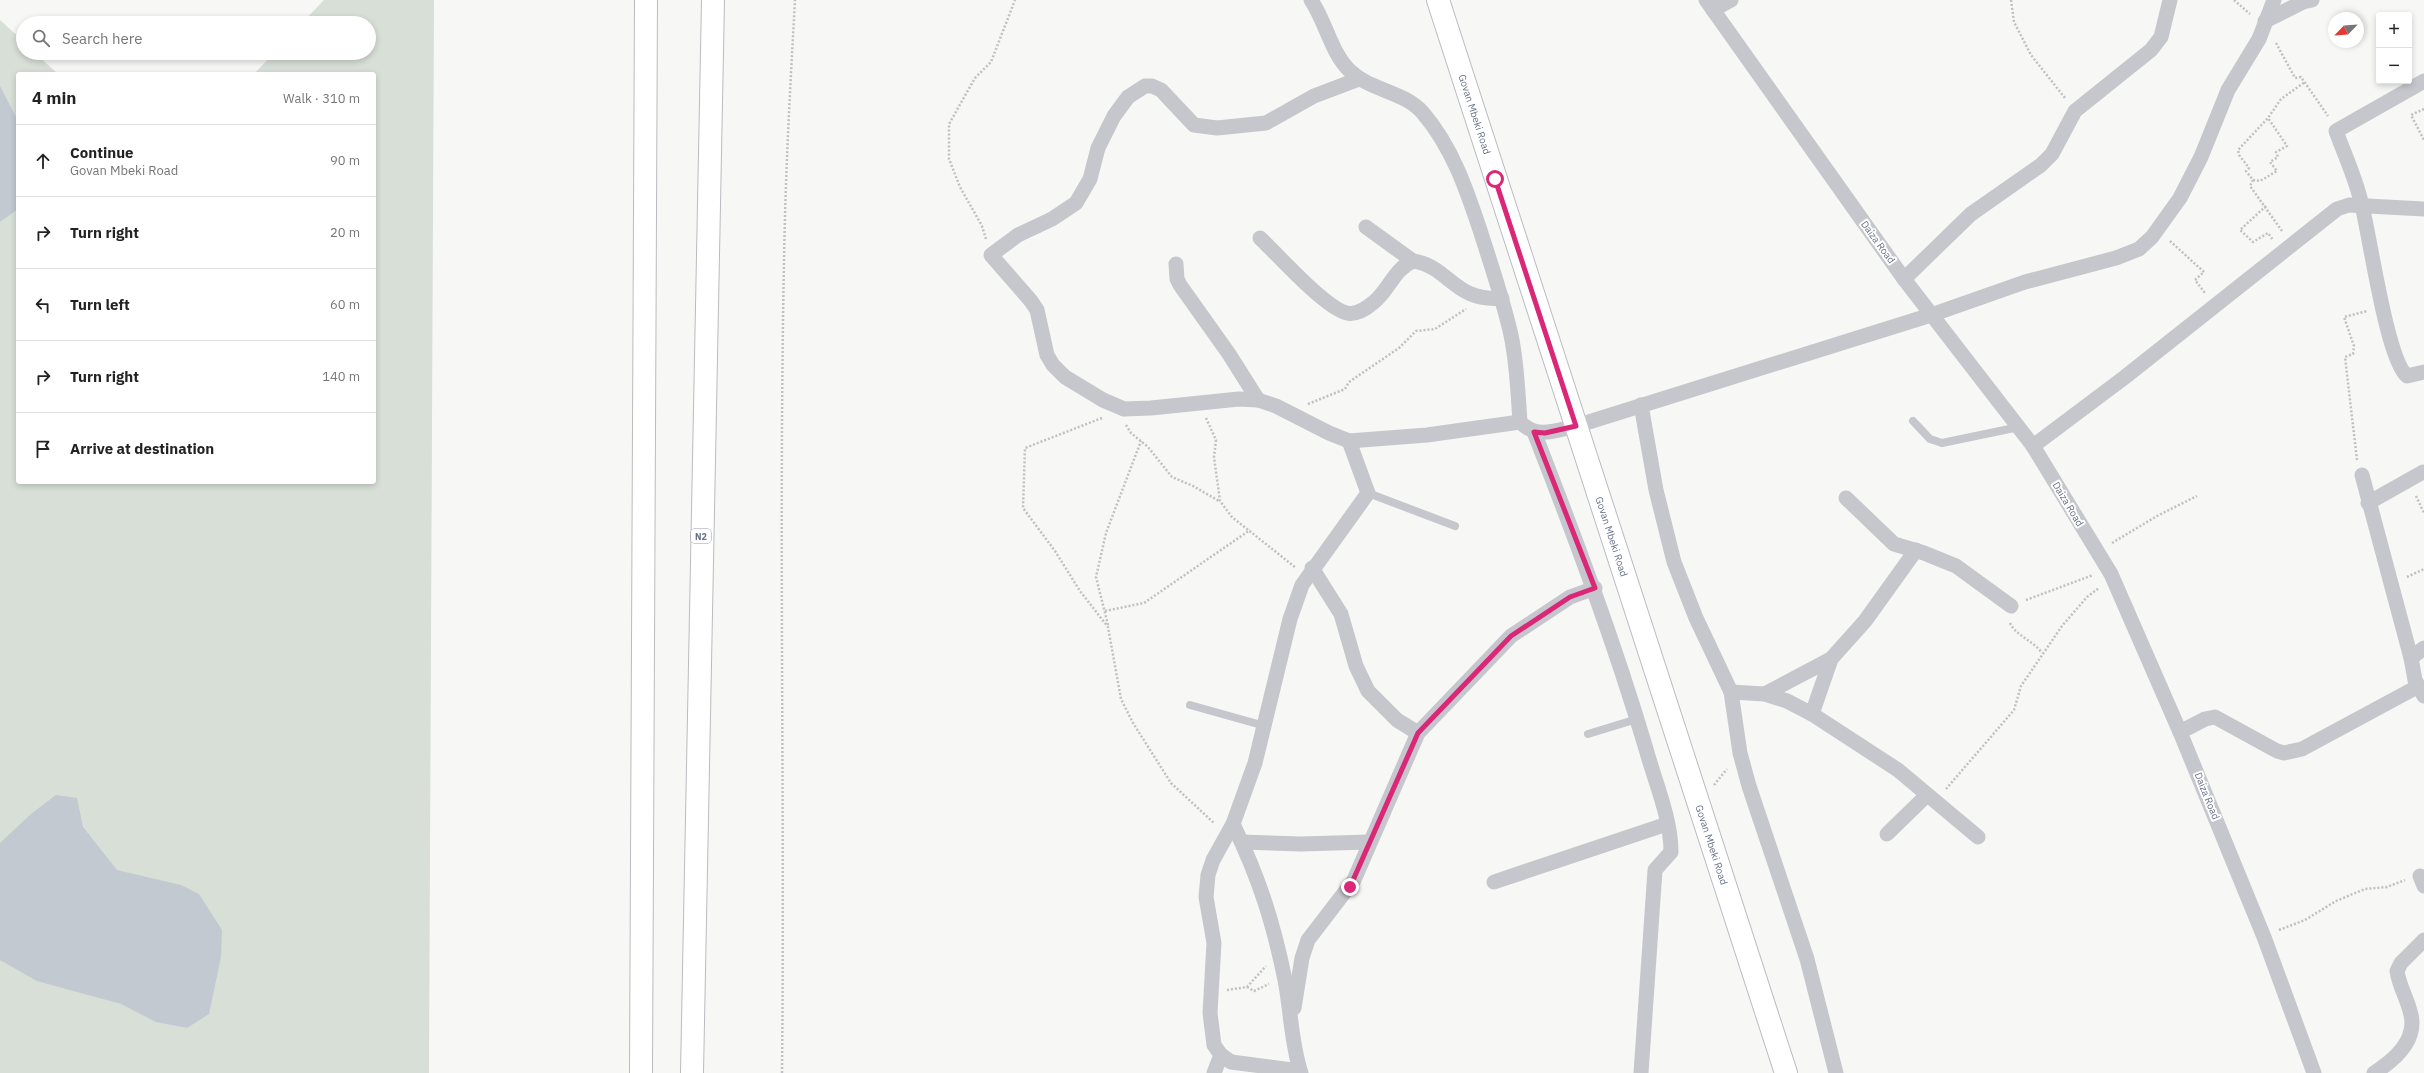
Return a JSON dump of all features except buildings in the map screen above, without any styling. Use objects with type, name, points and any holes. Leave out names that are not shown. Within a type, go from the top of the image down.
[{"type":"main road","points":[[641,1073],[646,0]]},
{"type":"main road","name":"N2","points":[[692,1073],[713,0]]},
{"type":"main road","name":"Govan Mbeki Road","points":[[1438,0],[1699,810],[1786,1073]]},
{"type":"street","points":[[1311,0],[1343,63],[1359,79],[1410,101],[1422,112],[1436,130],[1448,150],[1467,192],[1495,299],[1516,363],[1520,422]]},
{"type":"street","points":[[1710,5],[1731,0]]},
{"type":"street","points":[[1904,279],[1971,214],[2036,168],[2052,154],[2075,111],[2151,50],[2161,37],[2170,0]]},
{"type":"street","points":[[1359,79],[1314,96],[1266,123],[1217,128],[1194,125],[1161,90],[1152,86],[1145,86],[1128,97],[1114,116],[1098,148],[1090,180],[1076,203],[1052,219],[1018,235],[991,255],[1037,310],[1047,355],[1053,365],[1065,377],[1120,410],[1240,399],[1258,400],[1276,406],[1302,420],[1349,441],[1433,434],[1520,422],[1534,432],[1545,433],[1576,426],[1931,315],[2055,273],[2129,254],[2139,249],[2157,230],[2180,198],[2201,157],[2228,90],[2259,39],[2274,0]]},
{"type":"street","points":[[2265,21],[2303,2],[2312,0]]},
{"type":"street","name":"Daiza Road","points":[[1710,5],[1904,279],[2033,446],[2112,574],[2180,732],[2264,937],[2314,1073]]},
{"type":"street","points":[[2424,81],[2336,131],[2362,205],[2383,308],[2398,364],[2403,372],[2411,377],[2424,372]]},
{"type":"street","points":[[2033,446],[2125,378],[2337,209],[2349,205],[2423,208]]},
{"type":"street","points":[[1366,227],[1413,261],[1430,267],[1472,295],[1495,299]]},
{"type":"street","points":[[1260,238],[1326,301],[1348,314],[1357,312],[1374,302],[1402,268],[1413,261]]},
{"type":"street","points":[[1176,264],[1176,272],[1180,285],[1258,400]]},
{"type":"street","points":[[1641,405],[1656,490],[1674,562],[1696,618],[1731,692],[1740,753],[1749,786],[1807,959],[1836,1073]]},
{"type":"street","points":[[1534,432],[1595,588],[1637,719],[1668,824],[1671,852],[1655,870],[1641,1073]]},
{"type":"street","points":[[1349,441],[1368,493],[1346,525],[1309,573],[1290,620],[1255,763],[1230,829],[1212,860],[1208,875],[1206,907],[1214,949],[1210,991],[1210,1013],[1214,1045],[1221,1055],[1240,1064],[1300,1072],[1292,1036],[1292,1022],[1302,958],[1308,940],[1350,887],[1418,733],[1511,636],[1570,597],[1595,588]]},
{"type":"street","points":[[2368,503],[2423,472]]},
{"type":"street","points":[[2180,732],[2206,719],[2215,717],[2277,751],[2290,752],[2302,749],[2421,692],[2368,503],[2362,475]]},
{"type":"street","points":[[1846,498],[1887,539],[1894,544],[1916,550],[1956,566],[2011,606]]},
{"type":"street","points":[[1765,694],[1831,659],[1865,621],[1916,550]]},
{"type":"street","points":[[1309,573],[1341,614],[1356,666],[1368,691],[1397,720],[1418,733]]},
{"type":"street","points":[[2411,658],[2424,648]]},
{"type":"street","points":[[1812,714],[1831,659]]},
{"type":"street","points":[[1731,692],[1765,694],[1787,701],[1812,714],[1875,753],[1978,838]]},
{"type":"street","points":[[1887,834],[1931,798]]},
{"type":"street","points":[[1494,882],[1668,824]]},
{"type":"street","points":[[1230,829],[1242,842],[1267,903],[1285,981],[1292,1022]]},
{"type":"street","points":[[1242,842],[1302,844],[1369,842]]},
{"type":"street","points":[[2374,1073],[2402,1050],[2409,1037],[2411,1016],[2397,971],[2400,963],[2424,940]]},
{"type":"street","points":[[1214,1073],[1221,1055]]},
{"type":"lane","points":[[1913,420],[1930,439],[1942,443],[2019,427]]},
{"type":"lane","points":[[1368,493],[1455,526]]},
{"type":"lane","points":[[1190,705],[1265,726]]},
{"type":"lane","points":[[1588,734],[1637,719]]},
{"type":"path","points":[[782,1073],[784,886],[782,494],[785,214],[795,0]]},
{"type":"path","points":[[991,255],[982,226],[960,187],[949,159],[949,124],[975,78],[991,62],[1016,0]]},
{"type":"path","points":[[2011,0],[2014,22],[2032,55],[2075,111]]},
{"type":"path","points":[[2265,21],[2295,78],[2301,77],[2305,82],[2336,131]]},
{"type":"path","points":[[2268,118],[2287,146],[2276,152],[2278,157],[2270,162],[2277,171],[2260,181],[2254,180],[2246,171],[2249,168],[2239,155],[2238,150],[2268,118],[2281,99],[2305,82]]},
{"type":"path","points":[[2424,109],[2412,115],[2424,140]]},
{"type":"path","points":[[2254,180],[2250,186],[2266,206],[2288,248]]},
{"type":"path","points":[[2266,206],[2240,230],[2253,242],[2268,233],[2288,248]]},
{"type":"path","points":[[2157,230],[2198,264],[2204,272],[2195,280],[2214,307]]},
{"type":"path","points":[[1302,420],[1305,407],[1309,402],[1331,396],[1345,389],[1349,382],[1399,348],[1416,331],[1435,329],[1463,311],[1495,299]]},
{"type":"path","points":[[2362,475],[2354,448],[2345,357],[2353,354],[2354,346],[2344,317],[2383,308]]},
{"type":"path","points":[[1108,627],[1080,591],[1055,551],[1023,508],[1025,448],[1120,410],[1131,433],[1141,441],[1172,477],[1193,486],[1220,501],[1232,517],[1283,556],[1309,573]]},
{"type":"path","points":[[1216,440],[1214,457],[1220,501]]},
{"type":"path","points":[[1141,441],[1106,534],[1096,578],[1105,611],[1121,699],[1133,723],[1171,783],[1230,829]]},
{"type":"path","points":[[2097,550],[2197,496]]},
{"type":"path","points":[[1105,611],[1144,603],[1250,530]]},
{"type":"path","points":[[2042,653],[2036,643],[2013,628],[2008,619],[2011,606],[2092,575],[2112,574]]},
{"type":"path","points":[[1931,798],[2014,710],[2021,686],[2042,653],[2087,597],[2101,587],[2112,574]]},
{"type":"path","points":[[1699,810],[1718,778],[1740,753]]},
{"type":"path","points":[[2264,937],[2305,920],[2336,901],[2365,889],[2422,881]]},
{"type":"path","points":[[1210,991],[1247,987],[1279,953]]},
{"type":"path","points":[[1247,987],[1254,992],[1270,983],[1285,981]]},
{"type":"shaded area","points":[[324,0],[434,0],[429,1073],[0,1073],[0,20],[16,35],[16,60],[43,60],[56,72],[16,72],[16,484],[376,484],[376,72],[256,72],[267,60],[376,60],[376,16],[309,16]]},
{"type":"shaded area","points":[[0,86],[16,117],[16,210],[0,222]]},
{"type":"shaded area","points":[[56,795],[77,798],[83,827],[117,870],[181,885],[199,894],[222,930],[221,957],[209,1014],[187,1028],[156,1022],[121,1004],[37,981],[0,960],[0,843],[31,814]]},
{"type":"route","points":[[1350,887],[1359,870],[1369,842],[1412,743],[1418,733],[1511,636],[1570,597],[1595,588],[1534,432],[1545,433],[1576,426],[1495,179]]}]
